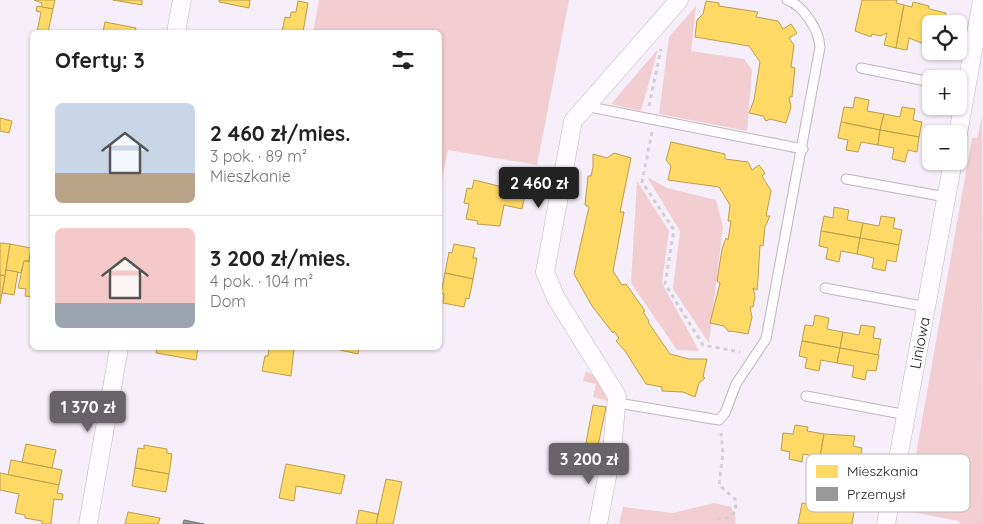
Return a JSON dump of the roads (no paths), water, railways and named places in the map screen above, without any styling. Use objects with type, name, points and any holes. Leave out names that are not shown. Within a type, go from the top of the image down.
[{"type":"street","points":[[176,30],[182,0]]},
{"type":"street","points":[[598,524],[618,404],[614,390],[556,298],[545,272],[573,121],[679,0]]},
{"type":"street","points":[[967,70],[982,0]]},
{"type":"street","name":"Liniowa","points":[[899,454],[951,170]]},
{"type":"street","points":[[88,524],[120,350]]},
{"type":"lane","points":[[618,404],[714,421],[719,420],[725,413],[736,384],[766,339],[803,149],[820,41],[799,7],[787,0]]},
{"type":"lane","points":[[861,68],[922,80]]},
{"type":"lane","points":[[585,106],[803,149]]},
{"type":"lane","points":[[846,179],[946,197]]},
{"type":"lane","points":[[825,288],[927,307]]},
{"type":"lane","points":[[806,396],[906,414]]}]
